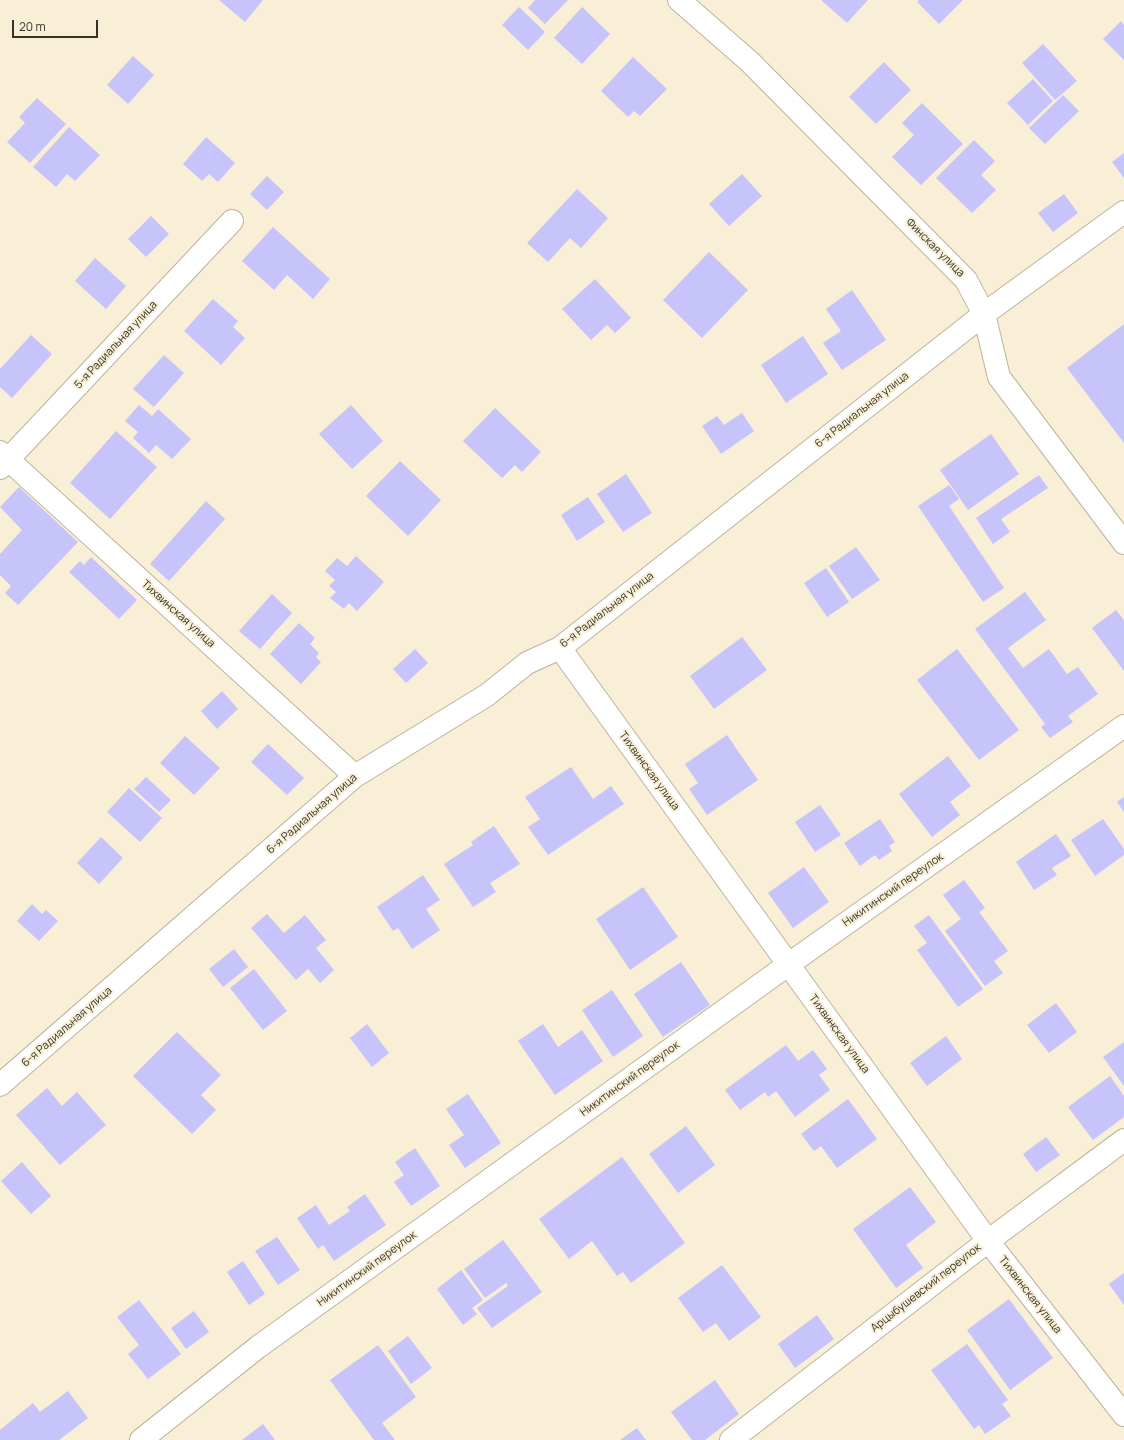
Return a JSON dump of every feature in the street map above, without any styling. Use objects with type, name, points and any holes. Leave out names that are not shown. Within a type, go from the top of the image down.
[{"type":"street","name":"Финская улица","points":[[679,0],[750,62],[966,280],[984,314],[999,377],[1124,543]]},
{"type":"street","name":"6-я Радиальная улица","points":[[0,1085],[355,776],[487,695],[528,663],[560,648],[984,314],[1124,212]]},
{"type":"street","name":"5-я Радиальная улица","points":[[3,460],[232,221]]},
{"type":"street","name":"Тихвинская улица","points":[[3,460],[355,776]]},
{"type":"street","name":"Тихвинская улица","points":[[560,648],[988,1241],[1124,1415]]},
{"type":"street","name":"Никитинский переулок","points":[[141,1440],[258,1347],[789,964],[1124,726]]},
{"type":"street","name":"Арцыбушевский переулок","points":[[731,1440],[988,1241],[1124,1140]]},
{"type":"building","points":[[219,0],[263,0],[245,22]]},
{"type":"building","points":[[535,0],[568,0],[545,24],[528,8]]},
{"type":"building","points":[[821,0],[868,0],[847,23]]},
{"type":"building","points":[[919,0],[963,0],[939,24],[917,2]]},
{"type":"building","points":[[519,7],[545,32],[528,50],[502,25]]},
{"type":"building","points":[[582,7],[610,34],[582,64],[554,38]]},
{"type":"building","points":[[1121,21],[1124,25],[1124,60],[1103,39]]},
{"type":"building","points":[[1043,44],[1077,81],[1055,100],[1022,63]]},
{"type":"building","points":[[133,56],[154,75],[128,104],[107,85]]},
{"type":"building","points":[[633,57],[667,89],[640,116],[634,111],[628,117],[601,91]]},
{"type":"building","points":[[884,62],[911,90],[876,124],[849,97]]},
{"type":"building","points":[[1033,79],[1053,101],[1028,125],[1007,103]]},
{"type":"building","points":[[1063,95],[1079,111],[1045,144],[1029,128]]},
{"type":"building","points":[[37,98],[66,124],[30,163],[7,142],[25,123],[19,117]]},
{"type":"building","points":[[922,103],[963,144],[921,185],[892,157],[914,135],[902,123]]},
{"type":"building","points":[[69,127],[100,155],[75,181],[67,174],[56,187],[33,167]]},
{"type":"building","points":[[206,137],[235,163],[218,182],[209,174],[202,181],[183,164]]},
{"type":"building","points":[[974,140],[995,161],[981,175],[996,190],[972,213],[936,178]]},
{"type":"building","points":[[1124,153],[1124,178],[1112,162]]},
{"type":"building","points":[[742,174],[762,196],[729,226],[709,204]]},
{"type":"building","points":[[267,176],[284,192],[267,210],[250,194]]},
{"type":"building","points":[[577,189],[608,218],[581,248],[570,238],[548,262],[527,243]]},
{"type":"building","points":[[1064,194],[1078,213],[1053,232],[1038,213]]},
{"type":"building","points":[[151,216],[169,234],[146,257],[128,239]]},
{"type":"building","points":[[273,227],[330,279],[313,299],[287,275],[274,290],[242,261]]},
{"type":"building","points":[[709,252],[748,290],[702,338],[663,300]]},
{"type":"building","points":[[95,258],[126,286],[106,309],[75,281]]},
{"type":"building","points":[[595,279],[631,318],[615,333],[607,325],[591,340],[562,309]]},
{"type":"building","points":[[852,290],[886,340],[842,370],[823,343],[841,331],[826,309]]},
{"type":"building","points":[[213,299],[238,321],[233,327],[245,338],[221,365],[184,331]]},
{"type":"building","points":[[1124,324],[1124,443],[1067,368]]},
{"type":"building","points":[[31,335],[52,354],[12,398],[0,387],[0,369]]},
{"type":"building","points":[[803,336],[828,374],[786,403],[761,365]]},
{"type":"building","points":[[164,355],[184,373],[154,407],[133,389]]},
{"type":"building","points":[[139,405],[152,416],[158,409],[191,439],[172,459],[156,445],[149,453],[133,438],[138,432],[125,421]]},
{"type":"building","points":[[351,405],[383,441],[352,469],[319,434]]},
{"type":"building","points":[[495,408],[541,452],[522,472],[515,465],[502,478],[463,441]]},
{"type":"building","points":[[742,413],[754,431],[721,454],[702,426],[717,416],[724,425]]},
{"type":"building","points":[[116,431],[157,467],[110,519],[70,483]]},
{"type":"building","points":[[991,434],[1019,474],[968,510],[940,470]]},
{"type":"building","points":[[400,461],[441,500],[408,536],[366,496]]},
{"type":"building","points":[[626,474],[652,513],[623,532],[597,494]]},
{"type":"building","points":[[1039,475],[1048,488],[1001,519],[1010,532],[993,544],[976,518]]},
{"type":"building","points":[[949,485],[959,499],[949,506],[1004,588],[983,602],[918,506]]},
{"type":"building","points":[[19,487],[78,542],[18,605],[5,593],[11,586],[0,575],[0,554],[22,530],[0,507]]},
{"type":"building","points":[[588,497],[605,522],[577,541],[561,515]]},
{"type":"building","points":[[206,501],[225,519],[169,581],[150,564]]},
{"type":"building","points":[[856,547],[880,580],[852,599],[829,566]]},
{"type":"building","points":[[356,556],[384,582],[357,611],[349,603],[344,609],[330,598],[336,592],[329,586],[335,580],[325,571],[337,558],[347,566]]},
{"type":"building","points":[[91,557],[137,600],[119,619],[69,572],[80,561],[84,565]]},
{"type":"building","points":[[826,568],[849,602],[827,617],[804,583]]},
{"type":"building","points":[[1025,592],[1046,620],[1008,648],[1023,668],[1049,649],[1067,674],[1078,667],[1098,694],[1068,716],[1073,722],[1050,738],[1041,727],[1045,724],[975,629]]},
{"type":"building","points":[[272,594],[292,613],[260,649],[239,631]]},
{"type":"building","points":[[1116,610],[1124,620],[1124,671],[1092,628]]},
{"type":"building","points":[[299,623],[315,638],[310,644],[319,653],[316,657],[321,662],[301,684],[270,654]]},
{"type":"building","points":[[742,637],[767,670],[714,709],[690,676]]},
{"type":"building","points":[[415,649],[428,663],[406,683],[393,669]]},
{"type":"building","points":[[957,649],[1019,730],[979,760],[917,680]]},
{"type":"building","points":[[222,691],[238,709],[217,729],[201,711]]},
{"type":"building","points":[[727,735],[758,780],[707,815],[689,789],[698,783],[685,764]]},
{"type":"building","points":[[185,736],[220,768],[194,795],[160,763]]},
{"type":"building","points":[[268,744],[304,778],[287,795],[251,762]]},
{"type":"building","points":[[948,756],[971,786],[950,802],[960,815],[932,837],[899,794]]},
{"type":"building","points":[[571,767],[593,799],[611,786],[624,804],[548,855],[528,827],[540,819],[525,797]]},
{"type":"building","points":[[146,777],[171,800],[159,812],[134,789]]},
{"type":"building","points":[[129,788],[162,818],[140,842],[107,812]]},
{"type":"building","points":[[1124,797],[1124,812],[1117,802]]},
{"type":"building","points":[[820,805],[841,835],[815,852],[795,822]]},
{"type":"building","points":[[880,819],[895,842],[889,846],[892,851],[879,860],[875,855],[860,866],[844,843]]},
{"type":"building","points":[[1103,819],[1124,849],[1124,855],[1095,876],[1071,840]]},
{"type":"building","points":[[494,826],[520,864],[490,883],[496,892],[473,907],[444,864],[473,845],[471,842]]},
{"type":"building","points":[[1056,834],[1071,856],[1052,868],[1057,875],[1034,890],[1016,862]]},
{"type":"building","points":[[101,837],[123,858],[99,884],[77,863]]},
{"type":"building","points":[[804,867],[829,902],[793,928],[768,893]]},
{"type":"building","points":[[423,875],[440,900],[426,909],[440,930],[412,949],[398,928],[393,931],[377,907]]},
{"type":"building","points":[[964,880],[985,908],[979,912],[1008,951],[994,961],[1003,973],[985,986],[945,931],[961,919],[943,895]]},
{"type":"building","points":[[643,887],[678,937],[630,970],[596,919]]},
{"type":"building","points":[[32,904],[42,914],[46,910],[58,921],[39,941],[17,921]]},
{"type":"building","points":[[267,914],[284,933],[305,915],[326,940],[316,948],[334,970],[320,983],[308,969],[296,980],[251,928]]},
{"type":"building","points":[[929,915],[983,989],[958,1007],[917,950],[927,943],[914,926]]},
{"type":"building","points":[[234,949],[248,967],[223,987],[209,969]]},
{"type":"building","points":[[681,962],[710,1005],[663,1037],[634,994]]},
{"type":"building","points":[[254,969],[287,1011],[263,1030],[230,988]]},
{"type":"building","points":[[612,990],[643,1036],[613,1057],[582,1010]]},
{"type":"building","points":[[1056,1003],[1077,1032],[1049,1053],[1027,1025]]},
{"type":"building","points":[[367,1024],[389,1053],[372,1067],[350,1038]]},
{"type":"building","points":[[543,1024],[558,1047],[582,1030],[603,1061],[555,1095],[518,1041]]},
{"type":"building","points":[[177,1032],[221,1075],[201,1095],[216,1110],[192,1134],[133,1076]]},
{"type":"building","points":[[946,1036],[962,1059],[927,1086],[910,1063]]},
{"type":"building","points":[[1124,1042],[1124,1086],[1103,1057]]},
{"type":"building","points":[[786,1045],[798,1061],[813,1050],[827,1069],[819,1075],[830,1090],[795,1117],[776,1091],[768,1097],[765,1092],[740,1110],[725,1090]]},
{"type":"building","points":[[1110,1076],[1124,1096],[1124,1117],[1093,1140],[1068,1107]]},
{"type":"building","points":[[47,1088],[62,1106],[77,1092],[106,1125],[60,1165],[16,1115]]},
{"type":"building","points":[[468,1094],[501,1143],[465,1168],[449,1145],[464,1135],[446,1109]]},
{"type":"building","points":[[848,1099],[877,1139],[837,1168],[821,1146],[814,1151],[801,1134]]},
{"type":"building","points":[[686,1126],[715,1165],[678,1193],[649,1154]]},
{"type":"building","points":[[1046,1137],[1060,1155],[1036,1172],[1023,1154]]},
{"type":"building","points":[[415,1148],[440,1186],[411,1206],[394,1182],[404,1175],[395,1162]]},
{"type":"building","points":[[622,1157],[685,1243],[631,1283],[623,1272],[617,1276],[592,1241],[569,1259],[539,1219]]},
{"type":"building","points":[[22,1162],[51,1196],[31,1214],[1,1181]]},
{"type":"building","points":[[910,1187],[936,1222],[906,1245],[923,1268],[896,1288],[853,1229]]},
{"type":"building","points":[[365,1194],[386,1225],[334,1261],[323,1245],[318,1249],[297,1218],[316,1205],[329,1225],[350,1211],[347,1207]]},
{"type":"building","points":[[277,1237],[300,1270],[278,1285],[255,1251]]},
{"type":"building","points":[[503,1240],[542,1292],[492,1328],[477,1308],[508,1286],[506,1283],[485,1298],[464,1269]]},
{"type":"building","points":[[243,1261],[265,1294],[249,1305],[227,1272]]},
{"type":"building","points":[[722,1265],[761,1317],[729,1341],[716,1323],[703,1332],[678,1298]]},
{"type":"building","points":[[461,1270],[483,1300],[472,1308],[477,1314],[463,1325],[437,1289]]},
{"type":"building","points":[[1124,1273],[1124,1305],[1109,1284]]},
{"type":"building","points":[[1009,1299],[1053,1358],[1010,1390],[967,1330]]},
{"type":"building","points":[[139,1300],[181,1354],[148,1379],[128,1354],[139,1345],[117,1317]]},
{"type":"building","points":[[194,1311],[209,1332],[186,1349],[171,1328]]},
{"type":"building","points":[[817,1315],[834,1339],[795,1368],[778,1344]]},
{"type":"building","points":[[408,1336],[432,1368],[411,1384],[388,1351]]},
{"type":"building","points":[[967,1344],[1008,1400],[1002,1404],[1011,1416],[985,1434],[979,1425],[974,1429],[931,1370]]},
{"type":"building","points":[[378,1345],[416,1397],[382,1423],[395,1440],[374,1440],[330,1380]]},
{"type":"building","points":[[715,1380],[739,1414],[705,1440],[692,1440],[671,1412]]},
{"type":"building","points":[[68,1391],[88,1418],[59,1440],[0,1440],[0,1430],[33,1403],[40,1412]]},
{"type":"building","points":[[263,1424],[275,1440],[242,1440]]},
{"type":"building","points":[[637,1428],[646,1440],[620,1440]]}]
